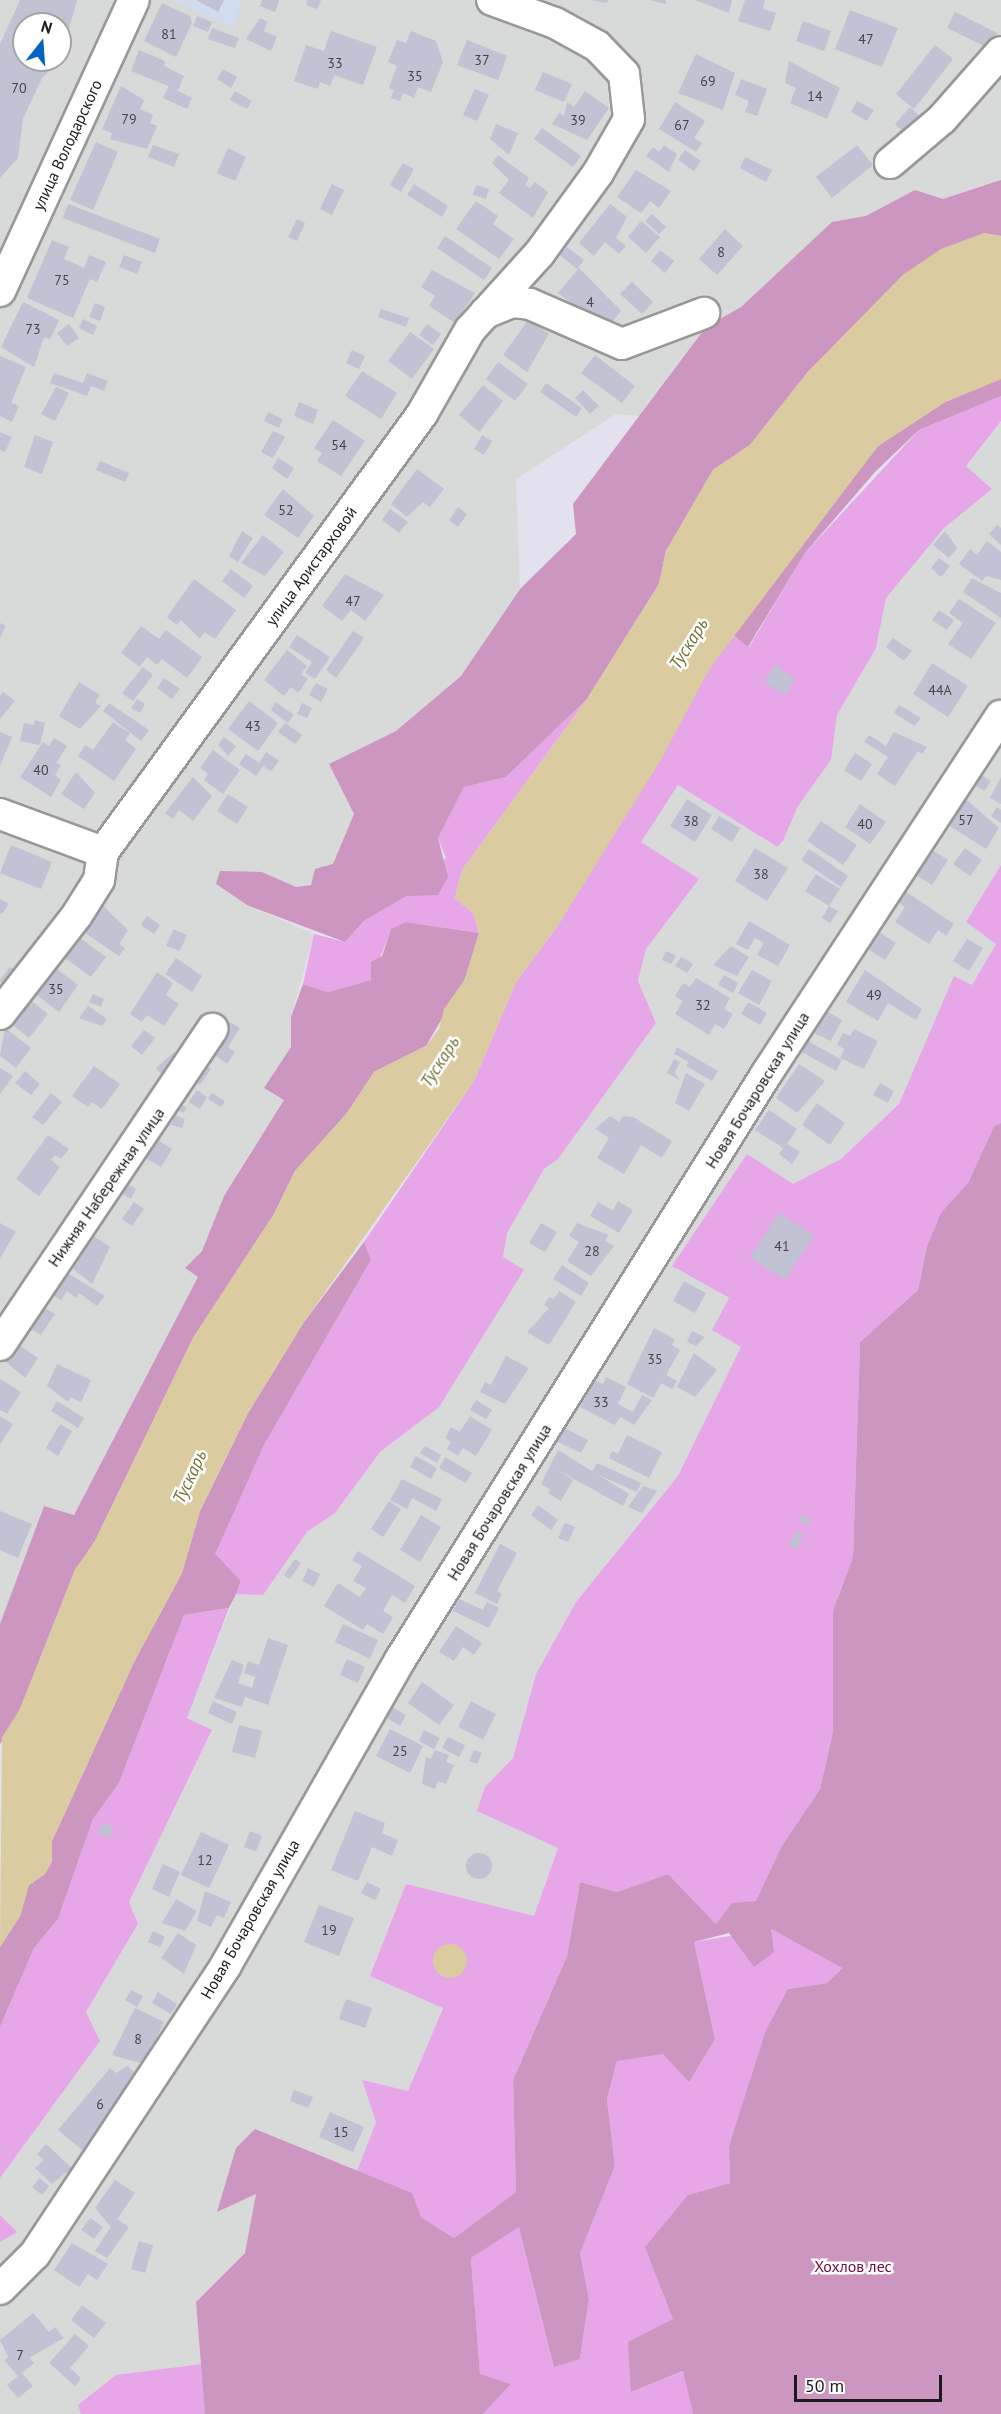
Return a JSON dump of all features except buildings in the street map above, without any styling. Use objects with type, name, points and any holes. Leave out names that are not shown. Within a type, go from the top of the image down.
[{"type":"street","name":"улица Володарского","points":[[0,291],[134,0]]},
{"type":"street","name":"улица Аристарховой","points":[[0,1014],[77,915],[99,880],[103,852],[422,414],[486,313],[539,254],[598,173],[629,119],[624,74],[597,46],[555,23],[492,0]]},
{"type":"street","points":[[890,163],[942,119],[1001,52]]},
{"type":"street","points":[[486,313],[512,302],[530,304],[622,344],[704,313]]},
{"type":"street","name":"Новая Бочаровская улица","points":[[0,2289],[35,2254],[226,1965],[411,1643],[766,1073],[1001,716]]},
{"type":"street","points":[[0,814],[103,852]]},
{"type":"street","name":"Нижняя Набережная улица","points":[[0,1345],[212,1029]]},
{"type":"shaded area","points":[[0,0],[1001,0],[1001,202],[712,421],[616,414],[516,479],[520,589],[461,676],[396,731],[329,764],[354,814],[333,864],[311,884],[296,887],[262,872],[216,884],[247,905],[314,934],[291,1017],[291,1047],[264,1088],[284,1100],[224,1196],[202,1251],[185,1268],[198,1277],[74,1515],[44,1506],[0,1624]]},
{"type":"shaded area","points":[[173,0],[243,0],[232,28]]},
{"type":"shaded area","points":[[1001,396],[1001,421],[966,466],[992,489],[944,528],[886,598],[876,648],[837,715],[831,760],[798,806],[783,841],[777,847],[678,785],[641,842],[699,879],[646,949],[638,981],[656,1023],[558,1159],[544,1169],[507,1233],[503,1257],[524,1270],[439,1407],[380,1452],[335,1513],[307,1532],[263,1595],[236,1594],[241,1581],[214,1554],[264,1445],[371,1260],[364,1242],[474,1081],[516,982],[559,924],[710,668],[732,635],[749,647],[805,553],[919,430]]},
{"type":"shaded area","points":[[1001,421],[1001,865],[966,922],[996,944],[972,986],[954,977],[899,1104],[841,1159],[793,1185],[672,1266],[729,1299],[742,1347],[678,1476],[576,1602],[536,1674],[513,1758],[485,1787],[478,1811],[558,1848],[534,1916],[443,2007],[408,2091],[362,2081],[376,2122],[357,2171],[255,2130],[218,2211],[256,2194],[245,2253],[196,2302],[202,2364],[116,2377],[81,2414],[0,2414],[0,2242],[16,2232],[0,2215],[0,2178],[100,2041],[86,2012],[138,1925],[129,1902],[212,1731],[187,1718],[236,1594],[263,1595],[307,1532],[335,1513],[380,1452],[406,1433],[524,1271],[503,1257],[507,1233],[544,1169],[558,1159],[656,1023],[638,981],[646,949],[699,879],[641,842],[678,785],[776,847],[783,841],[798,806],[831,760],[837,715],[876,648],[886,598],[944,528],[992,489],[966,466]]},
{"type":"shaded area","points":[[587,699],[462,870],[455,898],[474,914],[479,933],[406,922],[391,930],[371,980],[328,992],[303,984],[314,934],[345,942],[365,920],[407,896],[446,858],[438,838],[464,787],[506,777]]},
{"type":"shaded area","points":[[1001,865],[1001,1123],[994,1126],[968,1183],[941,1214],[927,1246],[918,1290],[860,1342],[853,1557],[833,1610],[833,1731],[820,1789],[781,1847],[756,1901],[716,1924],[668,1874],[617,1892],[580,1882],[567,1956],[513,2080],[516,2192],[454,2238],[421,2217],[411,2193],[357,2171],[376,2122],[362,2080],[408,2091],[443,2008],[370,1976],[406,1884],[534,1916],[558,1848],[477,1811],[485,1787],[513,1758],[536,1674],[576,1602],[678,1476],[741,1347],[712,1330],[729,1298],[672,1266],[747,1154],[793,1184],[841,1159],[899,1104],[954,976],[972,985],[996,944],[966,922]]},
{"type":"shaded area","points":[[229,1608],[187,1718],[212,1730],[129,1902],[138,1924],[86,2012],[100,2041],[0,2178],[0,2027],[34,1948],[58,1919],[93,1819],[119,1783],[184,1615]]},
{"type":"shaded area","points":[[771,1929],[842,1968],[827,1983],[788,1989],[729,2145],[730,2183],[688,2195],[673,2319],[631,2392],[684,2371],[693,2414],[483,2414],[511,2384],[480,2375],[471,2258],[519,2226],[554,2366],[580,2359],[589,2299],[580,2253],[615,2166],[607,2099],[617,2061],[715,2039],[694,1942]]},
{"type":"shaded area","points":[[0,2215],[17,2232],[0,2242]]},
{"type":"shaded area","points":[[202,2364],[205,2414],[81,2414],[78,2405],[116,2375]]},
{"type":"green space","points":[[1001,180],[1001,236],[984,233],[904,274],[807,373],[750,445],[713,470],[666,551],[659,584],[587,699],[506,777],[464,787],[438,838],[448,877],[438,895],[407,896],[365,920],[345,942],[247,905],[216,884],[220,871],[262,872],[296,887],[311,885],[315,869],[333,864],[354,814],[329,764],[396,731],[461,676],[520,589],[576,534],[573,504],[706,327],[741,307],[832,222],[866,216],[915,190],[943,199]]},
{"type":"green space","points":[[1001,379],[1001,396],[919,430],[875,472],[805,553],[748,647],[733,635],[878,446],[945,402]]},
{"type":"green space","points":[[406,922],[479,933],[465,979],[426,1046],[374,1072],[347,1113],[295,1171],[274,1214],[193,1338],[95,1541],[75,1570],[20,1709],[0,1744],[0,1624],[44,1506],[74,1515],[198,1277],[185,1268],[202,1251],[224,1196],[284,1100],[264,1088],[291,1047],[291,1017],[303,984],[328,992],[371,980],[371,962],[382,956],[391,929]]},
{"type":"green space","name":"Хохлов лес","points":[[1001,1123],[1001,2414],[693,2414],[683,2371],[631,2392],[628,2342],[673,2319],[645,2247],[688,2195],[730,2183],[729,2146],[766,2030],[788,1989],[827,1983],[842,1968],[771,1929],[774,1952],[754,1967],[729,1933],[694,1942],[715,2039],[689,2082],[663,2054],[617,2061],[607,2099],[615,2166],[580,2253],[589,2299],[580,2359],[554,2367],[519,2227],[471,2258],[480,2374],[511,2384],[483,2414],[205,2414],[196,2302],[245,2253],[256,2194],[217,2212],[236,2148],[255,2129],[412,2193],[421,2217],[454,2238],[516,2192],[513,2080],[567,1956],[580,1882],[617,1892],[668,1874],[716,1924],[732,1903],[756,1901],[781,1847],[820,1789],[833,1731],[833,1610],[853,1557],[860,1342],[918,1290],[927,1246],[941,1213],[968,1183],[994,1126]]},
{"type":"green space","points":[[364,1242],[371,1260],[264,1445],[215,1554],[241,1581],[236,1594],[229,1608],[184,1615],[119,1783],[93,1819],[58,1919],[34,1948],[0,2027],[0,1947],[20,1916],[29,1885],[45,1874],[52,1861],[52,1841],[135,1660],[182,1573],[200,1511],[248,1413],[304,1322]]},
{"type":"water","name":"Тускарь","points":[[984,233],[1001,236],[1001,379],[945,402],[878,446],[710,668],[662,758],[559,924],[516,982],[474,1081],[304,1322],[248,1413],[200,1511],[182,1573],[135,1660],[52,1841],[52,1860],[45,1874],[29,1885],[20,1916],[0,1947],[2,1737],[20,1709],[75,1570],[95,1541],[193,1338],[274,1214],[295,1171],[347,1113],[374,1072],[426,1046],[439,1029],[444,1009],[465,979],[479,933],[474,914],[455,898],[462,870],[587,699],[659,584],[666,551],[713,470],[750,445],[807,373],[904,274],[941,249]]},
{"type":"water","points":[[450,1944],[462,1949],[467,1961],[462,1973],[450,1978],[438,1973],[433,1961],[438,1949]]}]
